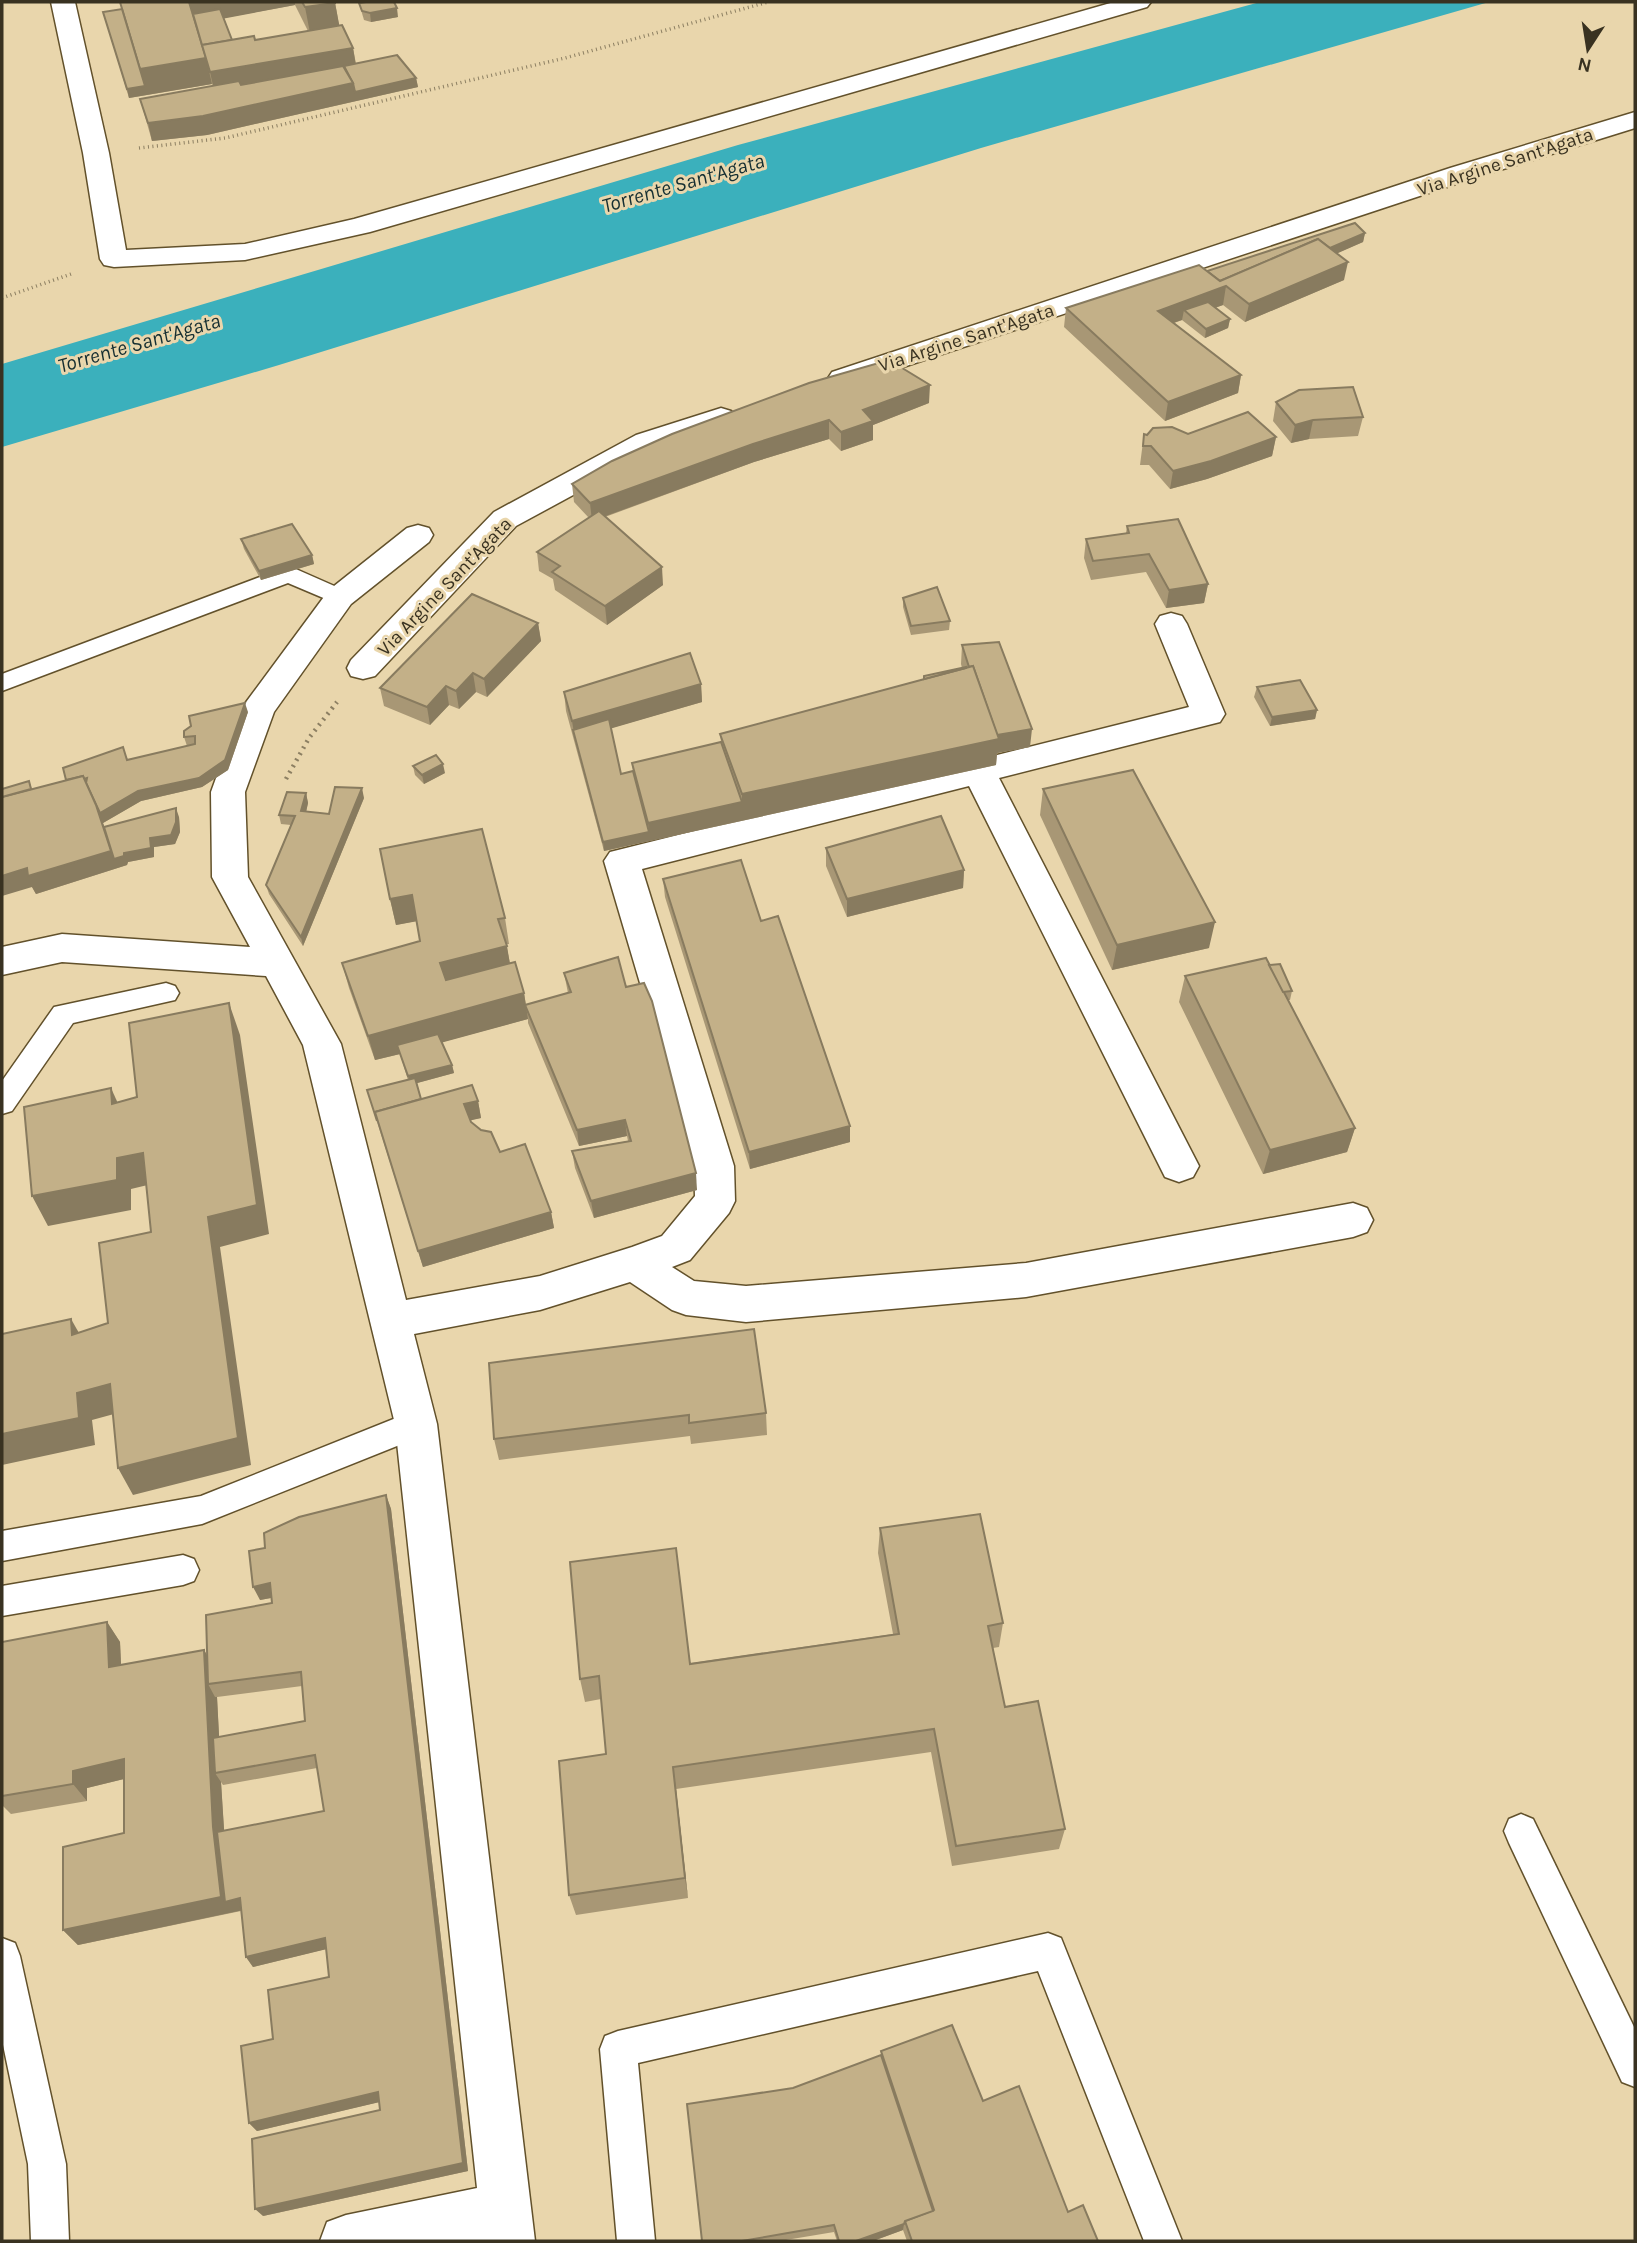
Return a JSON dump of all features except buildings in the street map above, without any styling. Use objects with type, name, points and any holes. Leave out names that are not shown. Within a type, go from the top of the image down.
[{"type":"street","points":[[63,2],[96,153],[114,259],[245,252],[360,226],[1139,2]]},
{"type":"street","name":"Via Argine Sant'Agata","points":[[817,386],[1446,179],[1635,120]]},
{"type":"street","name":"Via Argine Sant'Agata","points":[[363,668],[505,519],[647,442],[751,408]]},
{"type":"street","points":[[346,2241],[507,2225],[416,1424],[322,1044],[230,877],[228,792],[258,709],[340,597],[418,535]]},
{"type":"street","points":[[392,1320],[540,1293],[676,1248],[715,1201],[714,1166],[622,861],[1208,714],[1171,624]]},
{"type":"street","points":[[979,772],[1179,1166]]},
{"type":"street","points":[[2,961],[62,948],[279,963]]},
{"type":"street","points":[[635,1263],[686,1297],[746,1304],[1026,1280],[1353,1220]]},
{"type":"lane","points":[[2,683],[289,574],[340,597]]},
{"type":"lane","points":[[2,1103],[64,1014],[166,993]]},
{"type":"lane","points":[[2,1546],[202,1510],[416,1424]]},
{"type":"lane","points":[[2,1601],[183,1570]]},
{"type":"lane","points":[[1521,1831],[1635,2069]]},
{"type":"lane","points":[[636,2241],[618,2049],[1048,1951],[1163,2241]]},
{"type":"lane","points":[[2,1956],[47,2164],[50,2241]]},
{"type":"path","points":[[96,153],[225,138],[565,58],[768,2]]},
{"type":"path","points":[[2,298],[114,259]]},
{"type":"path","points":[[286,780],[309,738],[363,668]]},
{"type":"water","name":"Torrente Sant'Agata","points":[[1260,2],[1489,2],[981,148],[279,365],[2,447],[2,364],[738,145]]}]
